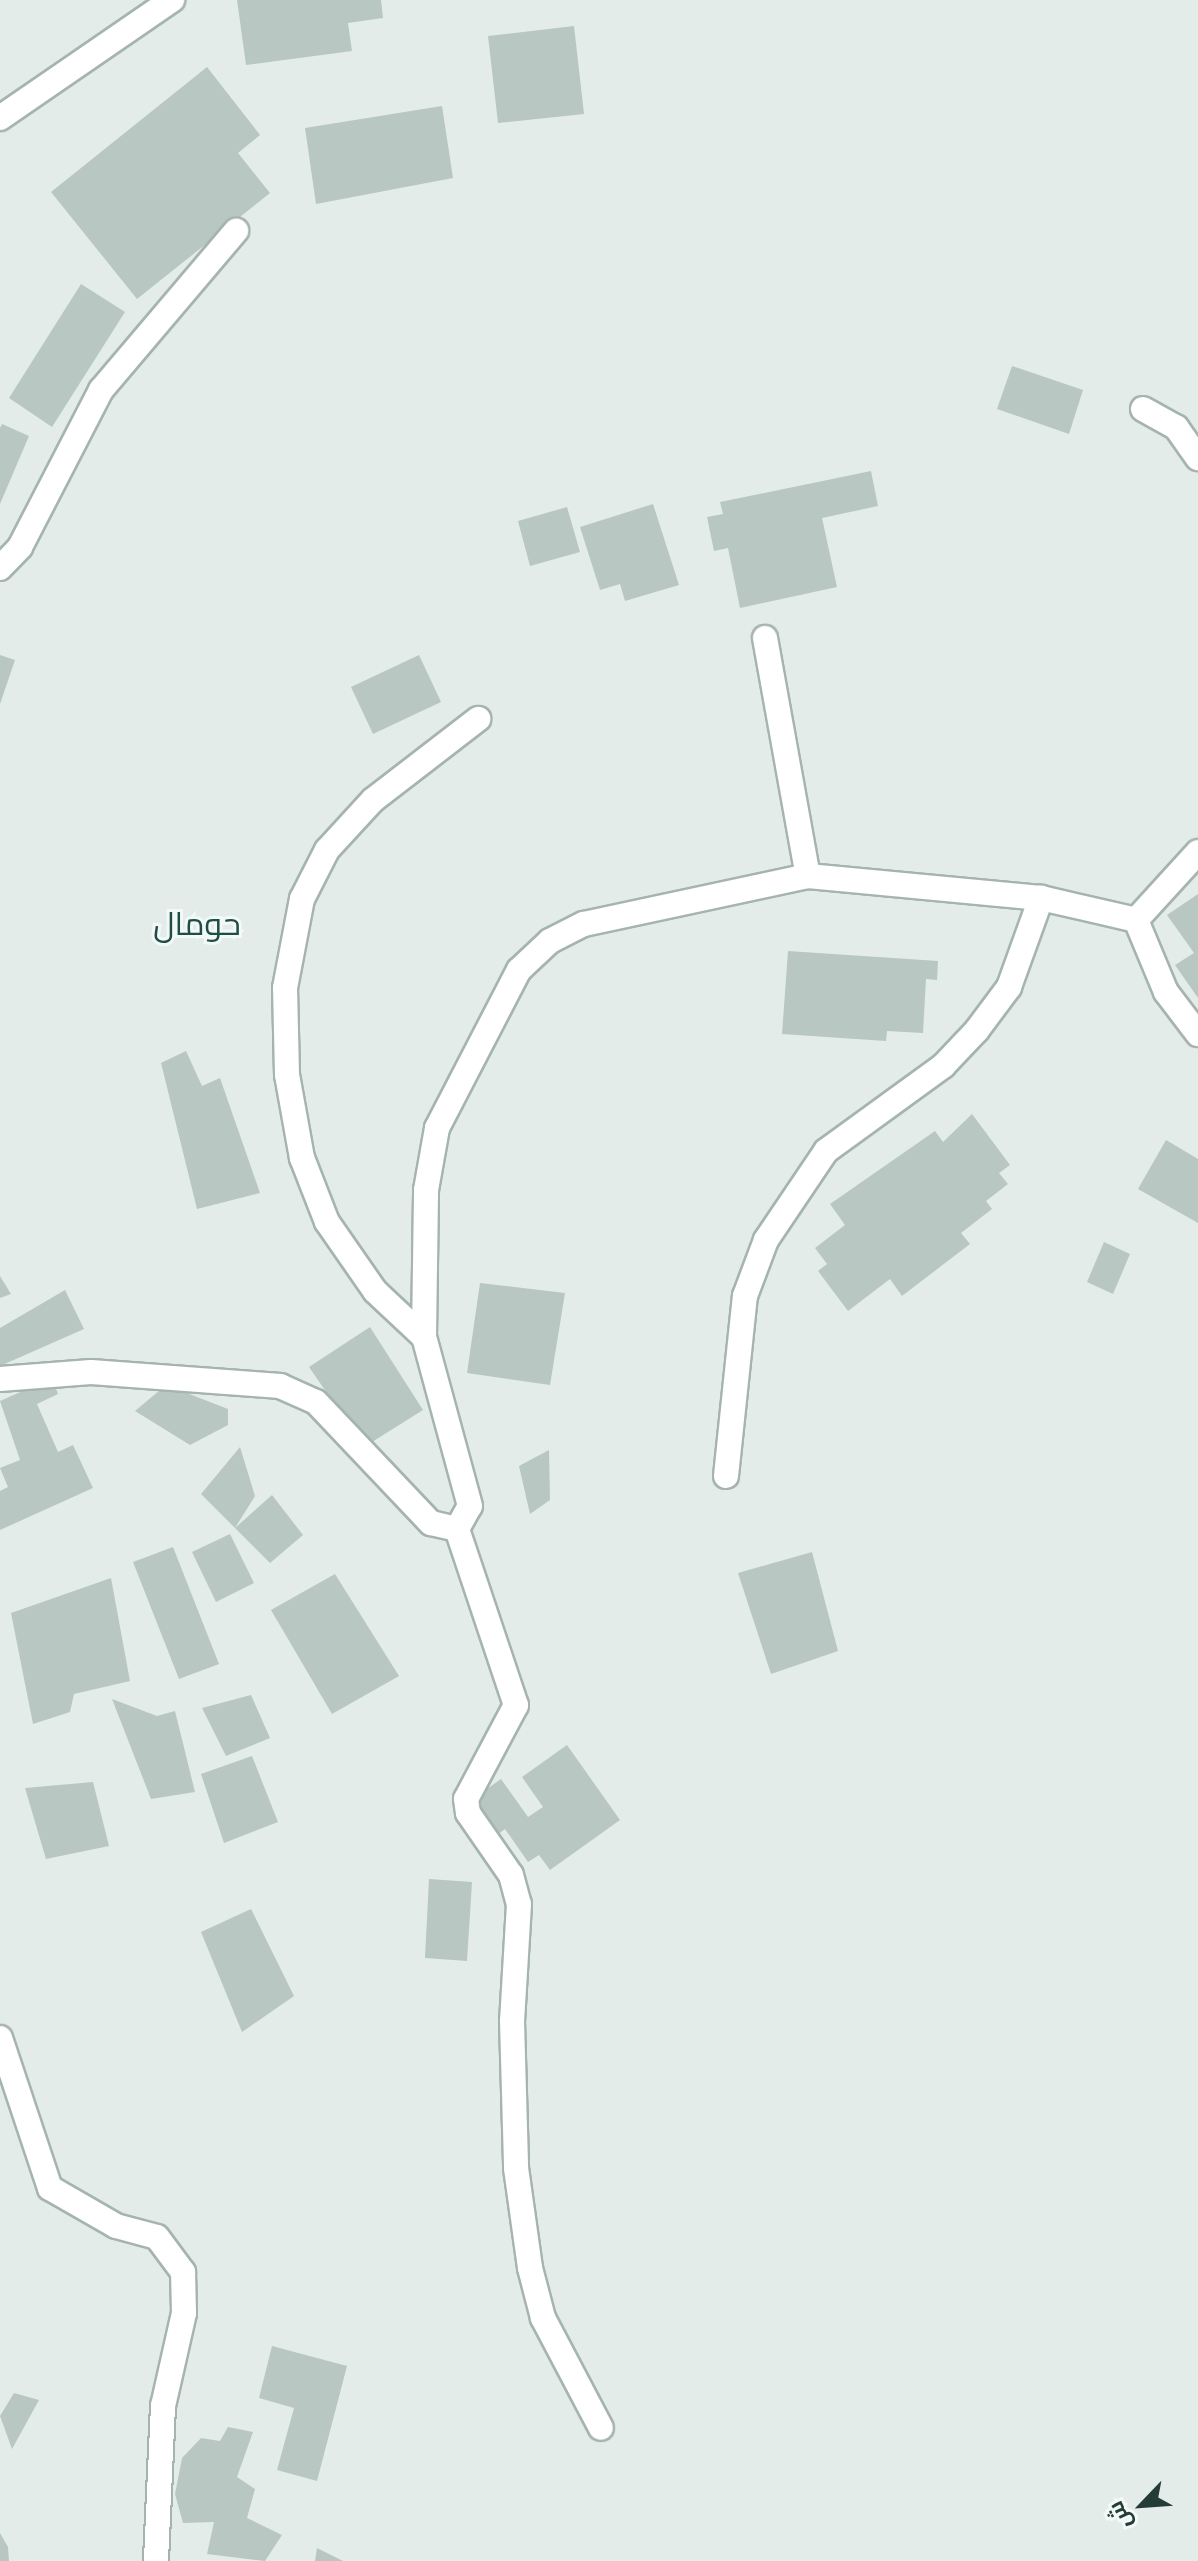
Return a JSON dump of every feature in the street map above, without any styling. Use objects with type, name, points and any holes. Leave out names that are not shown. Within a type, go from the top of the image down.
[{"type":"street","points":[[0,118],[172,0]]},
{"type":"street","points":[[0,568],[20,547],[101,390],[236,231]]},
{"type":"street","points":[[1143,409],[1176,427],[1198,458]]},
{"type":"street","points":[[765,638],[808,876]]},
{"type":"street","points":[[424,1337],[375,1291],[327,1222],[302,1158],[287,1075],[285,988],[302,899],[327,850],[373,800],[478,719]]},
{"type":"street","points":[[1136,920],[1198,852]]},
{"type":"street","points":[[601,2428],[543,2318],[530,2268],[516,2168],[512,2021],[519,1904],[511,1875],[468,1813],[466,1799],[516,1705],[457,1529],[470,1506],[424,1337],[426,1190],[437,1128],[519,970],[584,924],[808,876],[1041,898],[1136,920]]},
{"type":"street","points":[[726,1476],[745,1296],[766,1240],[826,1151],[943,1066],[977,1030],[1009,987],[1041,898]]},
{"type":"street","points":[[1136,920],[1166,992],[1198,1034]]},
{"type":"street","points":[[0,1379],[91,1372],[280,1386],[316,1402],[431,1523],[457,1529]]},
{"type":"street","points":[[0,2038],[50,2188],[99,2219],[157,2237],[183,2272],[184,2313],[163,2406],[156,2561]]},
{"type":"building","points":[[237,0],[381,0],[383,18],[348,23],[352,51],[246,65]]},
{"type":"building","points":[[574,26],[584,114],[498,123],[488,36]]},
{"type":"building","points":[[207,67],[260,135],[238,153],[270,193],[137,299],[51,192]]},
{"type":"building","points":[[442,106],[453,178],[316,204],[305,128]]},
{"type":"building","points":[[81,284],[125,312],[52,427],[9,398]]},
{"type":"building","points":[[1012,366],[1083,390],[1069,434],[997,409]]},
{"type":"building","points":[[2,424],[29,436],[0,504],[0,428]]},
{"type":"building","points":[[871,471],[878,506],[822,518],[837,587],[740,608],[728,548],[714,551],[707,517],[723,514],[720,502]]},
{"type":"building","points":[[653,504],[679,585],[625,601],[620,584],[600,590],[580,527]]},
{"type":"building","points":[[567,507],[580,552],[530,566],[518,521]]},
{"type":"building","points":[[0,655],[15,660],[0,704]]},
{"type":"building","points":[[419,655],[441,702],[373,734],[351,687]]},
{"type":"building","points":[[1198,894],[1198,998],[1175,965],[1194,953],[1167,915]]},
{"type":"building","points":[[788,951],[938,961],[937,980],[926,979],[923,1033],[887,1031],[886,1041],[782,1034]]},
{"type":"building","points":[[186,1051],[202,1086],[220,1078],[260,1193],[197,1209],[161,1063]]},
{"type":"building","points":[[972,1114],[1010,1165],[999,1173],[1008,1184],[986,1201],[992,1209],[961,1233],[970,1244],[902,1296],[890,1279],[848,1311],[818,1271],[827,1264],[815,1248],[845,1225],[830,1204],[935,1131],[943,1142]]},
{"type":"building","points":[[1166,1140],[1198,1159],[1198,1223],[1138,1189]]},
{"type":"building","points":[[1104,1242],[1130,1254],[1113,1294],[1087,1282]]},
{"type":"building","points":[[0,1276],[11,1294],[0,1298]]},
{"type":"building","points":[[480,1283],[565,1293],[550,1385],[467,1373]]},
{"type":"building","points":[[65,1290],[84,1329],[0,1366],[0,1328]]},
{"type":"building","points":[[370,1327],[423,1410],[364,1447],[309,1367]]},
{"type":"building","points":[[52,1378],[58,1394],[37,1404],[58,1452],[73,1445],[93,1488],[0,1530],[0,1491],[8,1487],[0,1468],[20,1460],[0,1401]]},
{"type":"building","points":[[166,1385],[228,1409],[228,1425],[190,1445],[135,1411]]},
{"type":"building","points":[[240,1447],[255,1496],[235,1528],[201,1494]]},
{"type":"building","points":[[549,1450],[550,1500],[530,1514],[519,1466]]},
{"type":"building","points":[[272,1495],[303,1535],[270,1563],[235,1528]]},
{"type":"building","points":[[230,1534],[254,1583],[216,1602],[192,1552]]},
{"type":"building","points":[[173,1547],[219,1664],[179,1679],[133,1562]]},
{"type":"building","points":[[812,1552],[838,1651],[771,1674],[738,1573]]},
{"type":"building","points":[[335,1574],[399,1676],[332,1714],[271,1610]]},
{"type":"building","points":[[111,1578],[130,1681],[74,1694],[70,1712],[33,1724],[11,1613]]},
{"type":"building","points":[[251,1695],[270,1738],[226,1756],[202,1708]]},
{"type":"building","points":[[112,1699],[157,1716],[175,1711],[195,1792],[151,1799]]},
{"type":"building","points":[[567,1745],[620,1820],[550,1870],[539,1855],[528,1862],[505,1829],[492,1839],[467,1803],[501,1779],[528,1817],[543,1807],[522,1777]]},
{"type":"building","points":[[252,1756],[278,1822],[224,1843],[201,1774]]},
{"type":"building","points":[[93,1782],[109,1846],[46,1859],[25,1788]]},
{"type":"building","points":[[429,1879],[472,1882],[467,1961],[425,1958]]},
{"type":"building","points":[[251,1909],[294,1996],[242,2032],[201,1932]]},
{"type":"building","points":[[272,2346],[347,2366],[317,2481],[277,2470],[294,2408],[259,2398]]},
{"type":"building","points":[[14,2393],[39,2400],[12,2449],[0,2416]]},
{"type":"building","points":[[228,2427],[253,2432],[237,2477],[255,2489],[247,2518],[282,2535],[265,2561],[207,2554],[214,2522],[183,2523],[175,2494],[182,2458],[201,2438],[220,2441]]},
{"type":"building","points":[[0,2533],[8,2547],[9,2561],[0,2561]]},
{"type":"building","points":[[317,2548],[343,2561],[315,2561]]},
{"type":"district","name":"حومال","points":[[197,924]]}]
